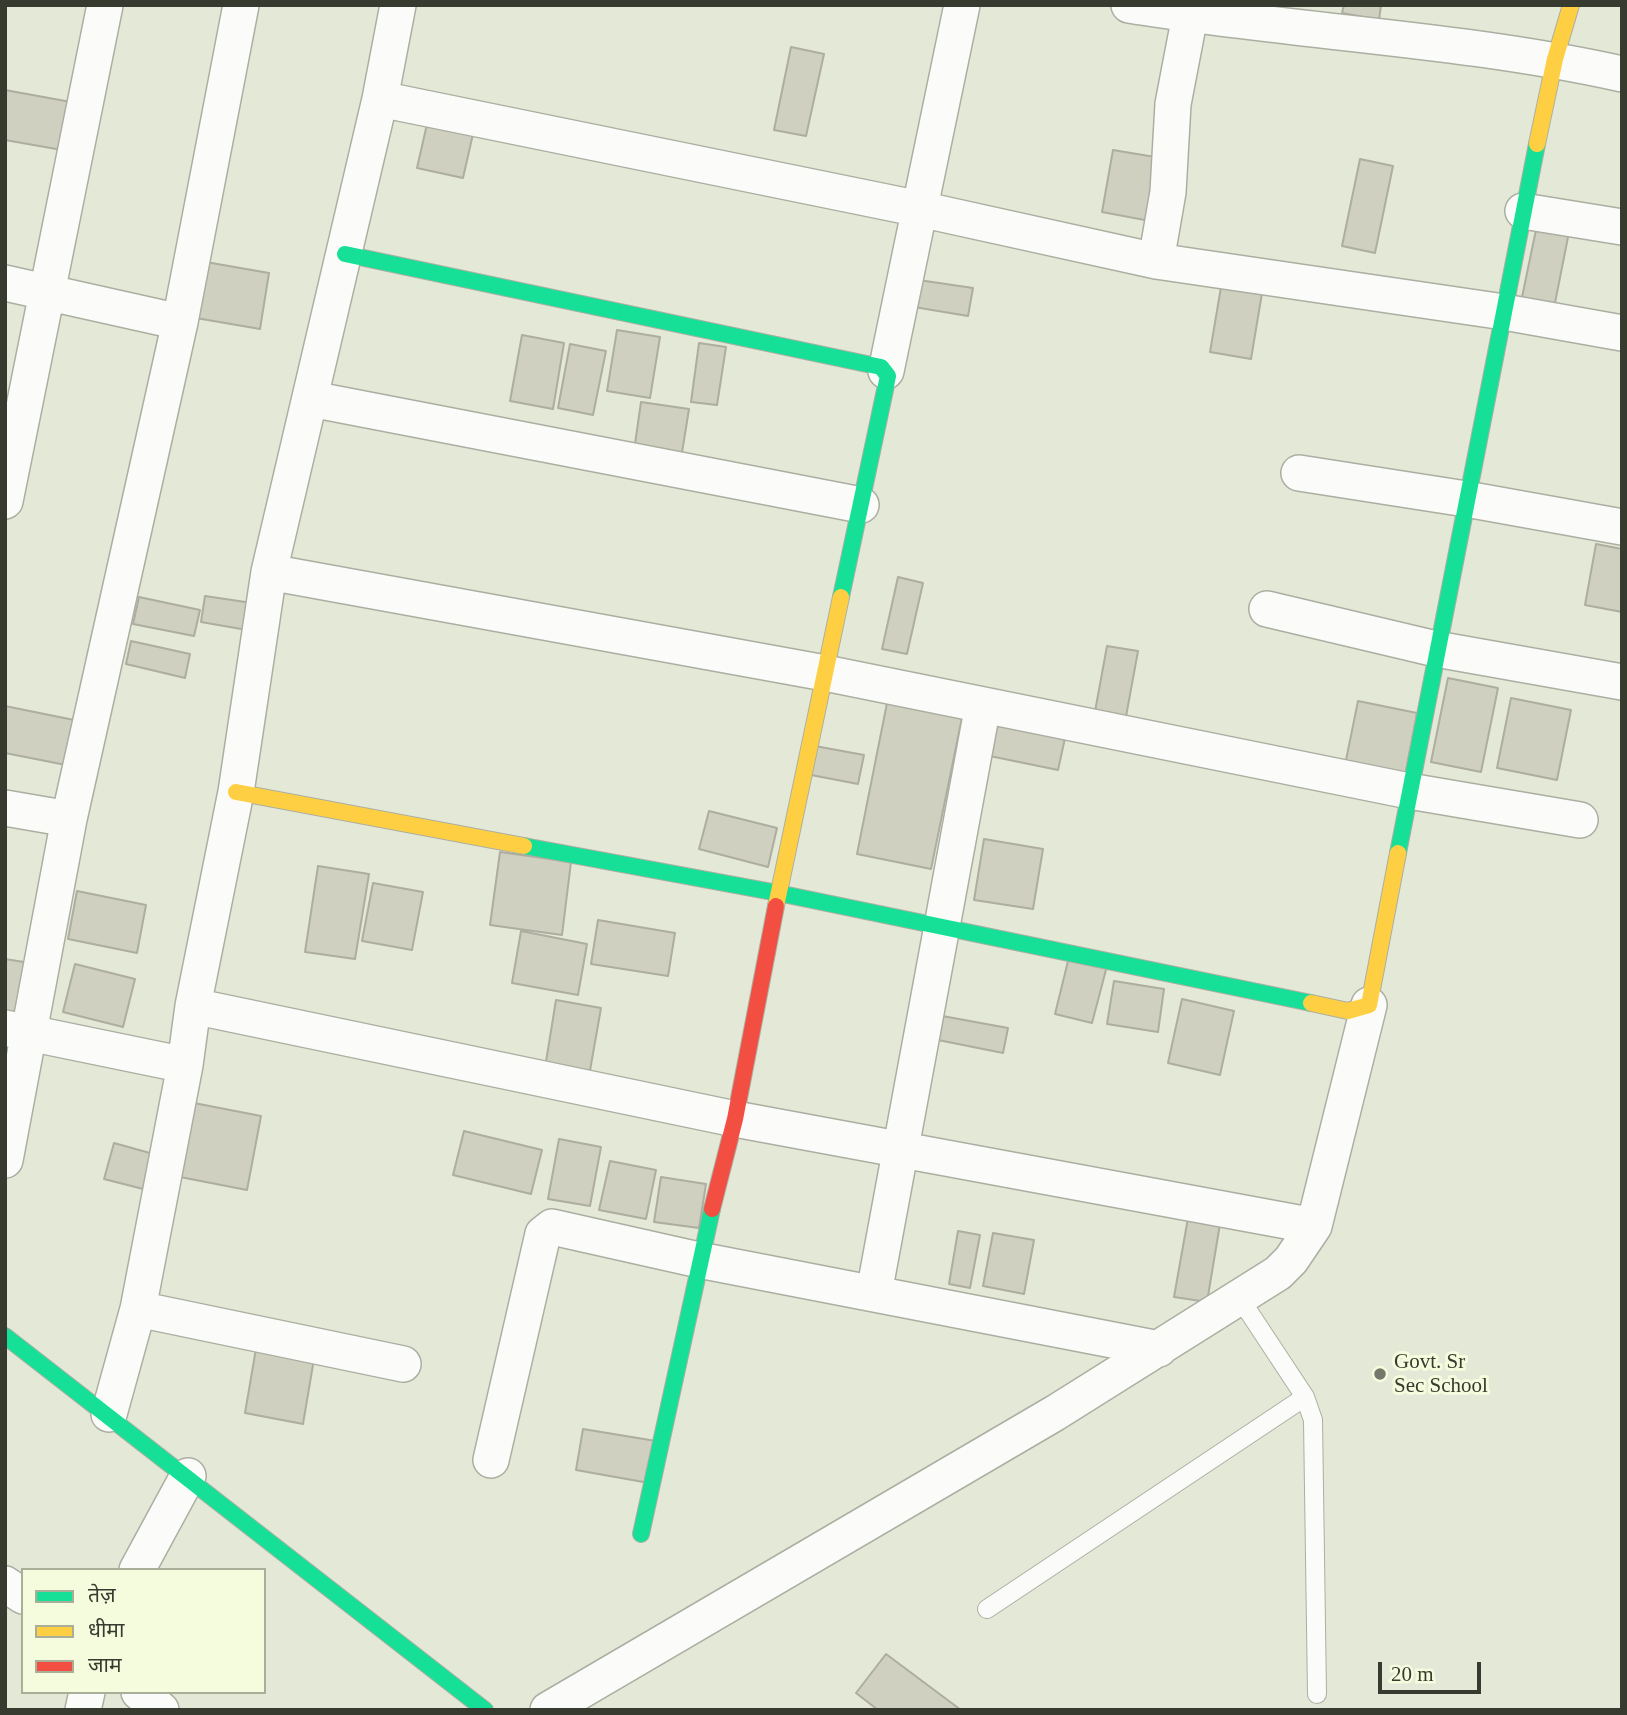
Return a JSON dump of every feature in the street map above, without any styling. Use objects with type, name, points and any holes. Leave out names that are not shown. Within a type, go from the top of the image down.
[{"type":"street","points":[[5,501],[50,291],[105,5]]},
{"type":"street","points":[[5,1160],[17,1030],[69,819],[180,322],[241,5]]},
{"type":"street","points":[[110,1414],[138,1309],[185,1065],[193,1006],[236,792],[269,572],[345,254],[398,5]]},
{"type":"street","points":[[641,1534],[699,1259],[735,1119],[778,893],[887,391],[886,371],[962,5]]},
{"type":"street","points":[[1129,5],[1191,10],[1555,59],[1622,74]]},
{"type":"street","points":[[548,1710],[1159,1349],[1291,1260],[1314,1226],[1369,1004],[1523,211],[1555,59],[1571,5]]},
{"type":"street","points":[[1156,261],[1168,192],[1173,104],[1191,10]]},
{"type":"street","points":[[380,99],[920,209],[1156,261],[1504,312],[1622,333]]},
{"type":"street","points":[[1523,211],[1622,227]]},
{"type":"street","points":[[345,254],[871,363],[886,371]]},
{"type":"street","points":[[5,283],[180,322]]},
{"type":"street","points":[[312,399],[861,505]]},
{"type":"street","points":[[1299,473],[1622,527]]},
{"type":"street","points":[[269,572],[825,673],[1409,791],[1580,820]]},
{"type":"street","points":[[1266,609],[1436,649],[1622,682]]},
{"type":"street","points":[[874,1293],[983,705]]},
{"type":"street","points":[[236,792],[778,893],[1348,1011],[1369,1004]]},
{"type":"street","points":[[5,808],[69,819]]},
{"type":"street","points":[[193,1006],[735,1119],[1314,1226]]},
{"type":"street","points":[[17,1030],[185,1065]]},
{"type":"street","points":[[491,1460],[506,1384],[545,1229],[552,1227],[699,1259],[1159,1349]]},
{"type":"street","points":[[138,1309],[403,1364]]},
{"type":"street","points":[[5,1336],[110,1414],[485,1710]]},
{"type":"street","points":[[138,1568],[188,1476]]},
{"type":"street","points":[[5,1584],[21,1595]]},
{"type":"street","points":[[141,1694],[161,1710]]},
{"type":"lane","points":[[1239,1297],[1306,1397],[1313,1420],[1316,1445],[1317,1694]]},
{"type":"lane","points":[[987,1609],[1306,1397]]},
{"type":"building","points":[[1344,5],[1381,5],[1379,20],[1342,13]]},
{"type":"building","points":[[791,47],[824,54],[806,136],[774,130]]},
{"type":"building","points":[[5,90],[71,102],[62,150],[5,140]]},
{"type":"building","points":[[427,124],[473,134],[463,178],[417,168]]},
{"type":"building","points":[[1113,150],[1161,158],[1150,221],[1102,212]]},
{"type":"building","points":[[1360,159],[1393,166],[1375,253],[1342,246]]},
{"type":"building","points":[[1537,225],[1569,232],[1554,308],[1521,302]]},
{"type":"building","points":[[206,262],[269,273],[260,329],[196,318]]},
{"type":"building","points":[[912,279],[973,288],[968,316],[908,306]]},
{"type":"building","points":[[1221,287],[1262,293],[1251,359],[1210,352]]},
{"type":"building","points":[[617,330],[660,337],[650,398],[607,391]]},
{"type":"building","points":[[522,335],[564,343],[553,409],[510,401]]},
{"type":"building","points":[[699,343],[726,347],[717,405],[691,402]]},
{"type":"building","points":[[570,344],[606,351],[593,415],[558,408]]},
{"type":"building","points":[[641,402],[689,409],[680,465],[633,458]]},
{"type":"building","points":[[1596,544],[1622,549],[1622,612],[1585,605]]},
{"type":"building","points":[[898,577],[923,583],[907,654],[882,649]]},
{"type":"building","points":[[205,596],[252,603],[247,630],[201,622]]},
{"type":"building","points":[[139,597],[200,610],[194,636],[133,624]]},
{"type":"building","points":[[131,641],[190,654],[185,678],[126,664]]},
{"type":"building","points":[[1107,646],[1138,651],[1125,722],[1094,717]]},
{"type":"building","points":[[1448,678],[1498,688],[1481,772],[1431,762]]},
{"type":"building","points":[[889,693],[964,708],[931,869],[857,854]]},
{"type":"building","points":[[1511,698],[1571,710],[1557,780],[1497,768]]},
{"type":"building","points":[[1358,701],[1417,713],[1403,787],[1343,775]]},
{"type":"building","points":[[5,706],[74,720],[66,765],[5,753]]},
{"type":"building","points":[[988,713],[1067,729],[1058,770],[980,754]]},
{"type":"building","points":[[815,746],[864,755],[858,784],[811,775]]},
{"type":"building","points":[[709,811],[777,828],[768,867],[699,849]]},
{"type":"building","points":[[984,839],[1043,849],[1033,909],[974,900]]},
{"type":"building","points":[[500,852],[571,862],[562,935],[490,925]]},
{"type":"building","points":[[318,866],[369,874],[355,959],[305,952]]},
{"type":"building","points":[[373,883],[423,892],[412,950],[362,941]]},
{"type":"building","points":[[77,891],[146,905],[137,953],[68,939]]},
{"type":"building","points":[[598,920],[675,933],[668,976],[591,964]]},
{"type":"building","points":[[521,931],[587,944],[578,995],[512,983]]},
{"type":"building","points":[[1069,957],[1107,966],[1092,1023],[1055,1014]]},
{"type":"building","points":[[5,959],[30,963],[22,1015],[5,1012]]},
{"type":"building","points":[[75,964],[135,979],[123,1027],[63,1012]]},
{"type":"building","points":[[1114,981],[1164,989],[1158,1032],[1107,1024]]},
{"type":"building","points":[[1182,999],[1234,1011],[1220,1075],[1168,1063]]},
{"type":"building","points":[[556,1000],[601,1008],[588,1082],[544,1074]]},
{"type":"building","points":[[937,1015],[1008,1028],[1003,1053],[933,1039]]},
{"type":"building","points":[[194,1103],[261,1116],[247,1190],[180,1177]]},
{"type":"building","points":[[464,1131],[542,1150],[531,1194],[453,1175]]},
{"type":"building","points":[[559,1139],[601,1147],[590,1206],[548,1199]]},
{"type":"building","points":[[114,1143],[157,1155],[147,1190],[104,1179]]},
{"type":"building","points":[[610,1161],[656,1170],[646,1219],[599,1210]]},
{"type":"building","points":[[661,1177],[706,1184],[699,1228],[654,1222]]},
{"type":"building","points":[[1188,1218],[1220,1224],[1207,1302],[1174,1297]]},
{"type":"building","points":[[958,1231],[980,1235],[970,1288],[949,1284]]},
{"type":"building","points":[[993,1233],[1034,1240],[1024,1294],[983,1286]]},
{"type":"building","points":[[258,1337],[316,1347],[303,1424],[245,1413]]},
{"type":"building","points":[[583,1429],[656,1441],[649,1483],[576,1470]]},
{"type":"building","points":[[886,1654],[961,1710],[878,1710],[856,1693]]},
{"type":"traffic: fast","points":[[1398,853],[1537,144]]},
{"type":"traffic: fast","points":[[345,254],[881,367],[888,376],[841,597]]},
{"type":"traffic: fast","points":[[524,846],[778,893],[1311,1003]]},
{"type":"traffic: fast","points":[[641,1534],[712,1209]]},
{"type":"traffic: fast","points":[[5,1336],[485,1710]]},
{"type":"traffic: slow","points":[[1537,144],[1555,59],[1571,5]]},
{"type":"traffic: slow","points":[[776,906],[841,597]]},
{"type":"traffic: slow","points":[[236,792],[524,846]]},
{"type":"traffic: slow","points":[[1311,1003],[1348,1011],[1369,1005],[1398,853]]},
{"type":"traffic: jam","points":[[712,1209],[735,1119],[776,906]]},
{"type":"place","name":"Govt. Sr Sec School","points":[[1380,1374]]}]
